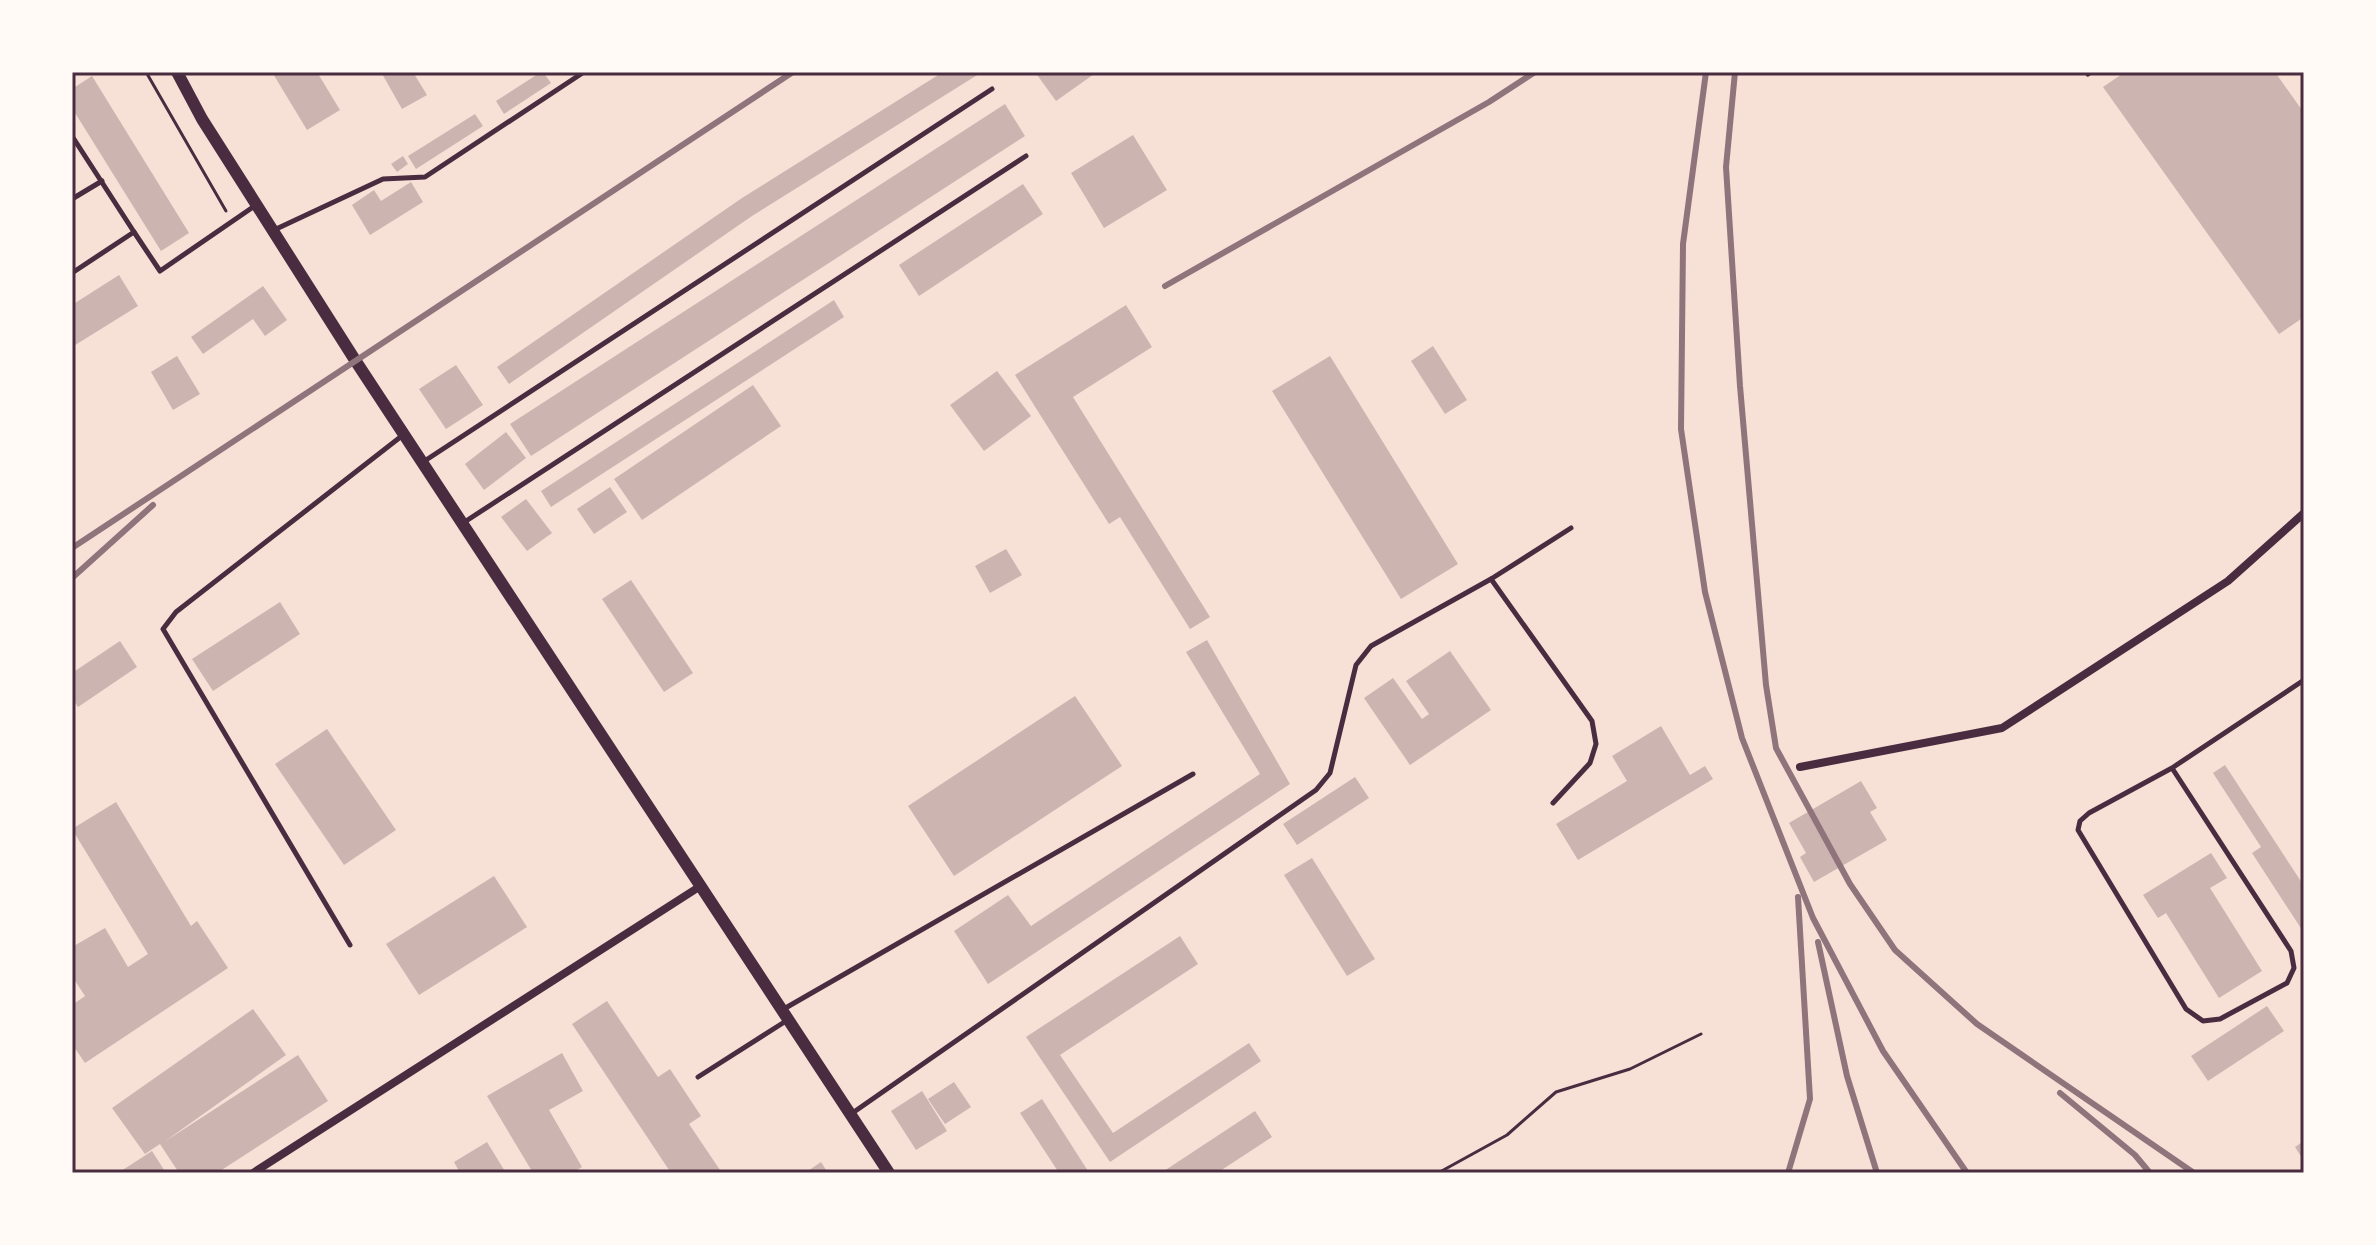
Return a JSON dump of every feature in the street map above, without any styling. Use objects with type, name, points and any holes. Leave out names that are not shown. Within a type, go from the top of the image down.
[{"type":"main road","points":[[177,72],[202,119],[422,463],[889,1173]]},
{"type":"street","points":[[1800,767],[2002,728],[2228,581],[2304,513]]},
{"type":"street","points":[[253,1173],[699,887]]},
{"type":"lane","points":[[273,230],[383,179],[425,177],[584,72]]},
{"type":"lane","points":[[422,463],[992,89]]},
{"type":"lane","points":[[72,136],[160,271],[257,205]]},
{"type":"lane","points":[[462,523],[1026,156]]},
{"type":"lane","points":[[72,199],[102,181]]},
{"type":"lane","points":[[72,273],[134,232]]},
{"type":"lane","points":[[350,945],[163,629],[176,612],[404,434]]},
{"type":"lane","points":[[850,1114],[1316,790],[1330,773],[1356,665],[1371,646],[1491,579],[1571,528]]},
{"type":"lane","points":[[1491,579],[1592,721],[1596,744],[1590,763],[1553,803]]},
{"type":"lane","points":[[2172,768],[2291,951],[2294,968],[2287,983],[2220,1019],[2203,1021],[2186,1009],[2078,830],[2080,821],[2089,813],[2172,768],[2304,680]]},
{"type":"lane","points":[[698,1077],[784,1015],[1193,774]]},
{"type":"path","points":[[146,72],[232,222]]},
{"type":"path","points":[[1438,1173],[1507,1135],[1556,1092],[1630,1069],[1701,1034]]},
{"type":"building","points":[[272,72],[317,72],[340,110],[307,130]]},
{"type":"building","points":[[381,72],[413,72],[427,95],[402,109]]},
{"type":"building","points":[[541,72],[551,83],[504,114],[496,101]]},
{"type":"building","points":[[943,72],[982,72],[752,216],[509,384],[497,367],[742,198]]},
{"type":"building","points":[[1035,72],[1097,72],[1056,101]]},
{"type":"building","points":[[2125,72],[2275,72],[2304,113],[2304,317],[2279,334],[2103,87]]},
{"type":"building","points":[[92,76],[189,233],[161,251],[72,108],[72,89]]},
{"type":"building","points":[[1005,104],[1025,136],[531,456],[510,424]]},
{"type":"building","points":[[475,114],[483,126],[416,169],[408,156]]},
{"type":"building","points":[[1133,135],[1167,190],[1104,228],[1071,173]]},
{"type":"building","points":[[403,156],[408,164],[397,172],[391,164]]},
{"type":"building","points":[[411,182],[423,202],[370,235],[352,205],[374,190],[381,201]]},
{"type":"building","points":[[1023,184],[1043,214],[919,296],[899,265]]},
{"type":"building","points":[[119,275],[138,306],[72,347],[72,305]]},
{"type":"building","points":[[263,286],[287,320],[265,336],[253,319],[203,354],[191,337]]},
{"type":"building","points":[[834,300],[844,317],[551,507],[541,491]]},
{"type":"building","points":[[1126,305],[1152,347],[1073,397],[1210,617],[1190,629],[1120,517],[1109,524],[1015,375]]},
{"type":"building","points":[[1433,346],[1467,400],[1445,414],[1411,361]]},
{"type":"building","points":[[177,356],[200,394],[173,410],[151,372]]},
{"type":"building","points":[[1330,356],[1458,564],[1401,599],[1272,391]]},
{"type":"building","points":[[456,365],[483,405],[446,429],[419,389]]},
{"type":"building","points":[[997,371],[1031,416],[984,451],[950,405]]},
{"type":"building","points":[[753,385],[781,426],[642,520],[614,479]]},
{"type":"building","points":[[506,432],[526,458],[484,490],[465,464]]},
{"type":"building","points":[[610,487],[627,512],[594,534],[577,509]]},
{"type":"building","points":[[526,499],[552,533],[527,551],[501,517]]},
{"type":"building","points":[[1006,549],[1022,575],[990,593],[975,566]]},
{"type":"building","points":[[631,580],[693,673],[664,692],[602,599]]},
{"type":"building","points":[[280,602],[300,634],[213,691],[192,659]]},
{"type":"building","points":[[1207,640],[1290,784],[988,984],[954,931],[1008,895],[1031,926],[1260,774],[1186,652]]},
{"type":"building","points":[[120,641],[137,667],[78,707],[72,698],[72,673]]},
{"type":"building","points":[[1450,651],[1491,710],[1410,765],[1364,698],[1393,678],[1422,719],[1429,714],[1406,681]]},
{"type":"building","points":[[1075,696],[1122,766],[954,876],[908,806]]},
{"type":"building","points":[[1661,726],[1690,775],[1705,766],[1713,779],[1578,860],[1556,824],[1627,781],[1612,756]]},
{"type":"building","points":[[327,729],[396,830],[344,865],[275,764]]},
{"type":"building","points":[[2225,765],[2304,886],[2304,933],[2252,853],[2261,847],[2213,773]]},
{"type":"building","points":[[1355,777],[1369,798],[1297,845],[1283,824]]},
{"type":"building","points":[[1861,781],[1877,808],[1870,812],[1887,840],[1814,882],[1800,857],[1806,853],[1789,823]]},
{"type":"building","points":[[116,802],[191,926],[197,921],[228,968],[85,1063],[72,1044],[72,1005],[85,996],[72,976],[72,947],[105,928],[128,967],[148,954],[72,829]]},
{"type":"building","points":[[2211,853],[2227,878],[2210,888],[2262,971],[2219,998],[2166,913],[2158,918],[2143,895]]},
{"type":"building","points":[[1312,858],[1375,959],[1347,976],[1284,875]]},
{"type":"building","points":[[494,876],[527,927],[419,995],[386,944]]},
{"type":"building","points":[[1180,936],[1198,964],[1060,1055],[1113,1133],[1249,1043],[1261,1061],[1110,1162],[1026,1037]]},
{"type":"building","points":[[607,1001],[658,1077],[670,1069],[701,1116],[689,1124],[722,1173],[671,1173],[572,1024]]},
{"type":"building","points":[[2267,1006],[2284,1031],[2208,1081],[2191,1056]]},
{"type":"building","points":[[253,1009],[286,1055],[164,1142],[298,1055],[328,1101],[217,1173],[179,1173],[160,1144],[145,1154],[112,1108]]},
{"type":"building","points":[[562,1053],[583,1091],[549,1110],[582,1167],[572,1173],[533,1173],[487,1096]]},
{"type":"building","points":[[954,1082],[971,1107],[945,1124],[928,1099]]},
{"type":"building","points":[[922,1091],[947,1131],[916,1150],[891,1111]]},
{"type":"building","points":[[1042,1099],[1088,1171],[1059,1173],[1020,1113]]},
{"type":"building","points":[[1255,1111],[1272,1137],[1217,1173],[1161,1173]]},
{"type":"building","points":[[2304,1141],[2304,1161],[2295,1147]]},
{"type":"building","points":[[487,1142],[506,1173],[460,1173],[454,1162]]},
{"type":"building","points":[[152,1151],[166,1173],[118,1173]]},
{"type":"building","points":[[821,1162],[828,1173],[805,1173]]},
{"type":"railway","points":[[72,548],[793,72]]},
{"type":"railway","points":[[1165,286],[1489,102],[1535,72]]},
{"type":"railway","points":[[1706,72],[1683,244],[1681,429],[1705,592],[1742,738],[1813,918],[1883,1051],[1967,1173]]},
{"type":"railway","points":[[1735,72],[1726,167],[1740,386],[1766,685],[1776,748],[1850,884],[1895,950],[1977,1024],[2194,1173]]},
{"type":"railway","points":[[72,578],[153,505]]},
{"type":"railway","points":[[1788,1173],[1810,1099],[1798,897]]},
{"type":"railway","points":[[1818,942],[1847,1076],[1877,1173]]},
{"type":"railway","points":[[2060,1093],[2135,1155],[2150,1173]]}]
